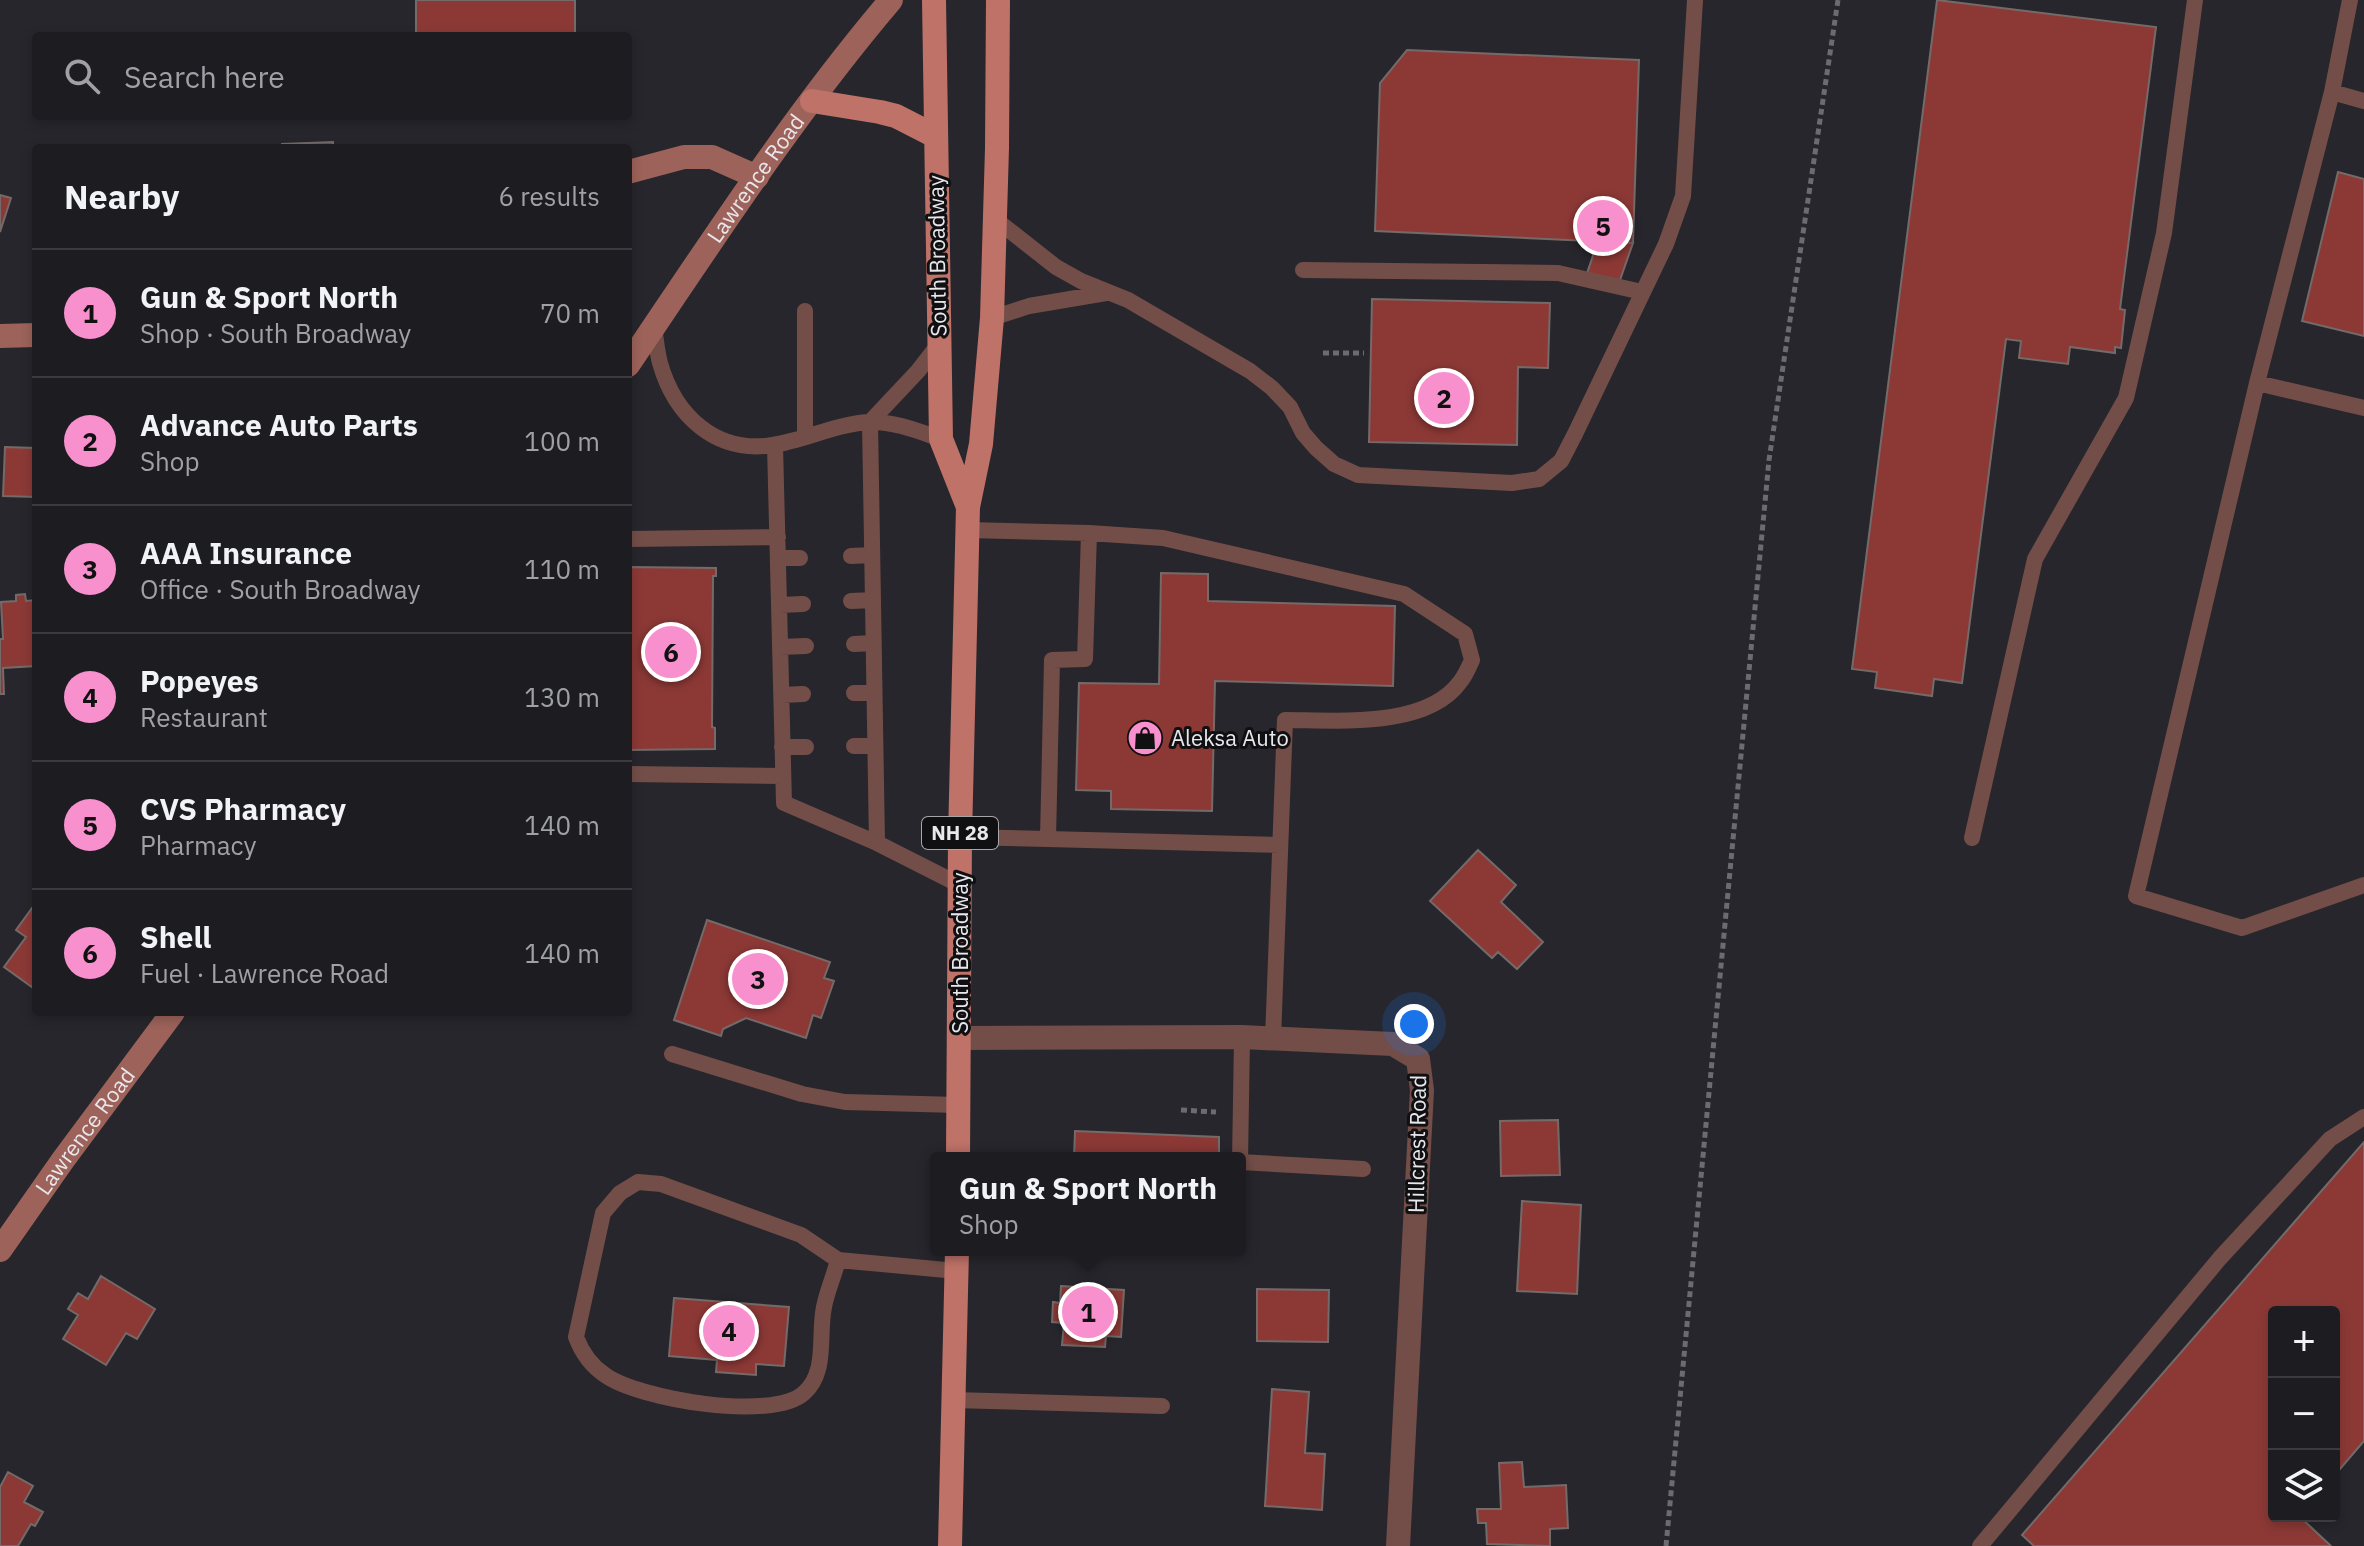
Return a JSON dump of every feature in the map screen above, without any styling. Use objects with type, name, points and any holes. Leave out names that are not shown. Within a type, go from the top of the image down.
[{"type":"main road","name":"South Broadway","points":[[934,0],[941,439],[968,518]]},
{"type":"main road","name":"South Broadway","points":[[958,1152],[960,837],[968,518],[981,444],[992,318],[998,0]]},
{"type":"main road","points":[[812,101],[896,116],[935,136]]},
{"type":"main road","points":[[950,1546],[957,1261]]},
{"type":"street","name":"Lawrence Road","points":[[632,359],[757,177],[847,53],[891,0]]},
{"type":"street","points":[[632,171],[684,157],[712,157],[757,177]]},
{"type":"street","points":[[0,336],[32,335]]},
{"type":"street","name":"Lawrence Road","points":[[0,1250],[170,1016]]},
{"type":"street","name":"Hillcrest Road","points":[[960,1038],[1242,1037],[1393,1044],[1418,1059],[1422,1090],[1398,1546]]},
{"type":"lane","points":[[995,219],[1056,267],[1138,305],[1250,371],[1290,407],[1303,433],[1334,464],[1358,475],[1512,483],[1539,479],[1561,461],[1666,244],[1683,196],[1695,0]]},
{"type":"lane","points":[[1972,838],[2035,559],[2126,398],[2164,233],[2195,0]]},
{"type":"lane","points":[[2350,0],[2332,92],[2257,383],[2136,896],[2242,928],[2364,885]]},
{"type":"lane","points":[[2332,92],[2364,101]]},
{"type":"lane","points":[[1303,270],[1558,273],[1642,292]]},
{"type":"lane","points":[[992,318],[1029,306],[1108,293]]},
{"type":"lane","points":[[805,311],[805,436]]},
{"type":"lane","points":[[654,327],[660,363],[668,385],[689,417],[708,435],[735,445],[775,445],[870,422],[912,428],[941,439]]},
{"type":"lane","points":[[877,843],[870,422],[939,344]]},
{"type":"lane","points":[[2257,383],[2364,408]]},
{"type":"lane","points":[[775,445],[784,803],[877,843],[960,885]]},
{"type":"lane","points":[[968,518],[1089,533],[1163,538],[1404,594],[1465,634],[1472,660],[1460,684],[1437,702],[1389,719],[1285,720],[1273,1039]]},
{"type":"lane","points":[[1048,839],[1052,660],[1085,659],[1089,533]]},
{"type":"lane","points":[[632,539],[778,537]]},
{"type":"lane","points":[[851,556],[872,555]]},
{"type":"lane","points":[[779,558],[800,558]]},
{"type":"lane","points":[[851,601],[873,600]]},
{"type":"lane","points":[[780,605],[803,604]]},
{"type":"lane","points":[[854,644],[873,643]]},
{"type":"lane","points":[[780,647],[806,646]]},
{"type":"lane","points":[[854,693],[874,693]]},
{"type":"lane","points":[[782,695],[803,694]]},
{"type":"lane","points":[[854,746],[875,746]]},
{"type":"lane","points":[[782,747],[806,747]]},
{"type":"lane","points":[[632,774],[783,776]]},
{"type":"lane","points":[[960,837],[1280,845]]},
{"type":"lane","points":[[1240,1152],[1242,1037]]},
{"type":"lane","points":[[672,1054],[802,1094],[845,1102],[958,1105]]},
{"type":"lane","points":[[1980,1546],[2220,1258],[2330,1139],[2364,1117]]},
{"type":"lane","points":[[1246,1162],[1363,1169]]},
{"type":"lane","points":[[838,1260],[824,1307],[818,1373],[805,1392],[790,1403],[765,1408],[688,1402],[645,1393],[606,1376],[584,1356],[576,1337],[603,1213],[620,1193],[638,1182],[661,1184],[801,1235],[838,1260],[957,1261]]},
{"type":"lane","points":[[953,1400],[1162,1406]]},
{"type":"path","points":[[1666,1546],[1769,460],[1838,0]]},
{"type":"path","points":[[1323,353],[1364,353]]},
{"type":"building","points":[[416,0],[575,0],[575,32],[416,32]]},
{"type":"building","points":[[1937,0],[2156,27],[2120,309],[2125,310],[2121,348],[2115,347],[2115,353],[2070,347],[2068,364],[2019,358],[2021,341],[2006,339],[1962,683],[1934,679],[1932,696],[1875,688],[1877,672],[1852,669]]},
{"type":"building","points":[[1407,50],[1639,60],[1633,243],[1375,231],[1380,83]]},
{"type":"building","points":[[333,142],[333,144],[282,144]]},
{"type":"building","points":[[2338,172],[2364,179],[2364,336],[2302,321]]},
{"type":"building","points":[[0,195],[11,198],[0,232]]},
{"type":"building","points":[[1598,241],[1633,243],[1620,280],[1585,279]]},
{"type":"building","points":[[1372,299],[1550,303],[1548,368],[1518,367],[1517,445],[1369,442]]},
{"type":"building","points":[[5,447],[32,448],[32,497],[3,496]]},
{"type":"building","points":[[632,567],[716,568],[716,576],[713,576],[712,727],[715,728],[715,749],[632,750]]},
{"type":"building","name":"Aleksa Auto","points":[[1161,573],[1208,574],[1208,601],[1395,606],[1393,686],[1215,681],[1212,811],[1111,809],[1111,791],[1076,790],[1079,683],[1159,684]]},
{"type":"building","points":[[25,594],[26,601],[32,600],[32,666],[3,668],[4,694],[0,694],[0,639],[3,639],[1,602],[16,601],[16,595]]},
{"type":"building","points":[[1478,850],[1516,885],[1501,902],[1543,942],[1517,969],[1498,952],[1492,958],[1430,901]]},
{"type":"building","points":[[32,908],[32,987],[4,967],[26,937],[16,930]]},
{"type":"building","points":[[707,920],[830,962],[824,978],[834,981],[821,1018],[813,1015],[806,1038],[746,1018],[723,1029],[721,1036],[674,1020]]},
{"type":"building","points":[[1558,1120],[1560,1175],[1501,1176],[1500,1121]]},
{"type":"building","points":[[1075,1131],[1219,1137],[1219,1152],[1074,1152]]},
{"type":"building","points":[[2364,1142],[2364,1441],[2340,1469],[2340,1306],[2268,1306],[2268,1522],[2305,1522],[2331,1546],[2034,1546],[2022,1535]]},
{"type":"building","points":[[1522,1201],[1581,1205],[1577,1294],[1517,1291]]},
{"type":"building","points":[[101,1276],[155,1309],[137,1339],[126,1333],[106,1365],[63,1339],[78,1315],[68,1309],[78,1293],[88,1299]]},
{"type":"building","points":[[1061,1286],[1124,1290],[1121,1337],[1106,1336],[1105,1347],[1062,1345],[1064,1323],[1052,1322],[1053,1302],[1060,1303]]},
{"type":"building","points":[[1257,1289],[1329,1290],[1328,1342],[1257,1341]]},
{"type":"building","points":[[674,1298],[789,1307],[784,1366],[756,1364],[756,1375],[716,1372],[717,1360],[669,1356]]},
{"type":"building","points":[[1272,1389],[1309,1392],[1305,1453],[1325,1454],[1322,1510],[1265,1506]]},
{"type":"building","points":[[1522,1462],[1524,1487],[1566,1485],[1568,1528],[1550,1529],[1550,1546],[1487,1544],[1486,1523],[1478,1523],[1477,1509],[1501,1509],[1499,1463]]},
{"type":"building","points":[[8,1472],[33,1486],[24,1502],[43,1512],[35,1526],[31,1524],[18,1546],[0,1546],[0,1487]]},
{"type":"place","name":"CVS Pharmacy","points":[[1603,226]]},
{"type":"place","name":"Advance Auto Parts","points":[[1444,398]]},
{"type":"place","name":"Shell","points":[[671,652]]},
{"type":"place","name":"Aleksa Auto","points":[[1145,738]]},
{"type":"place","name":"AAA Insurance","points":[[758,979]]},
{"type":"place","name":"Gun & Sport North","points":[[1088,1312]]},
{"type":"place","name":"Popeyes","points":[[729,1331]]}]
